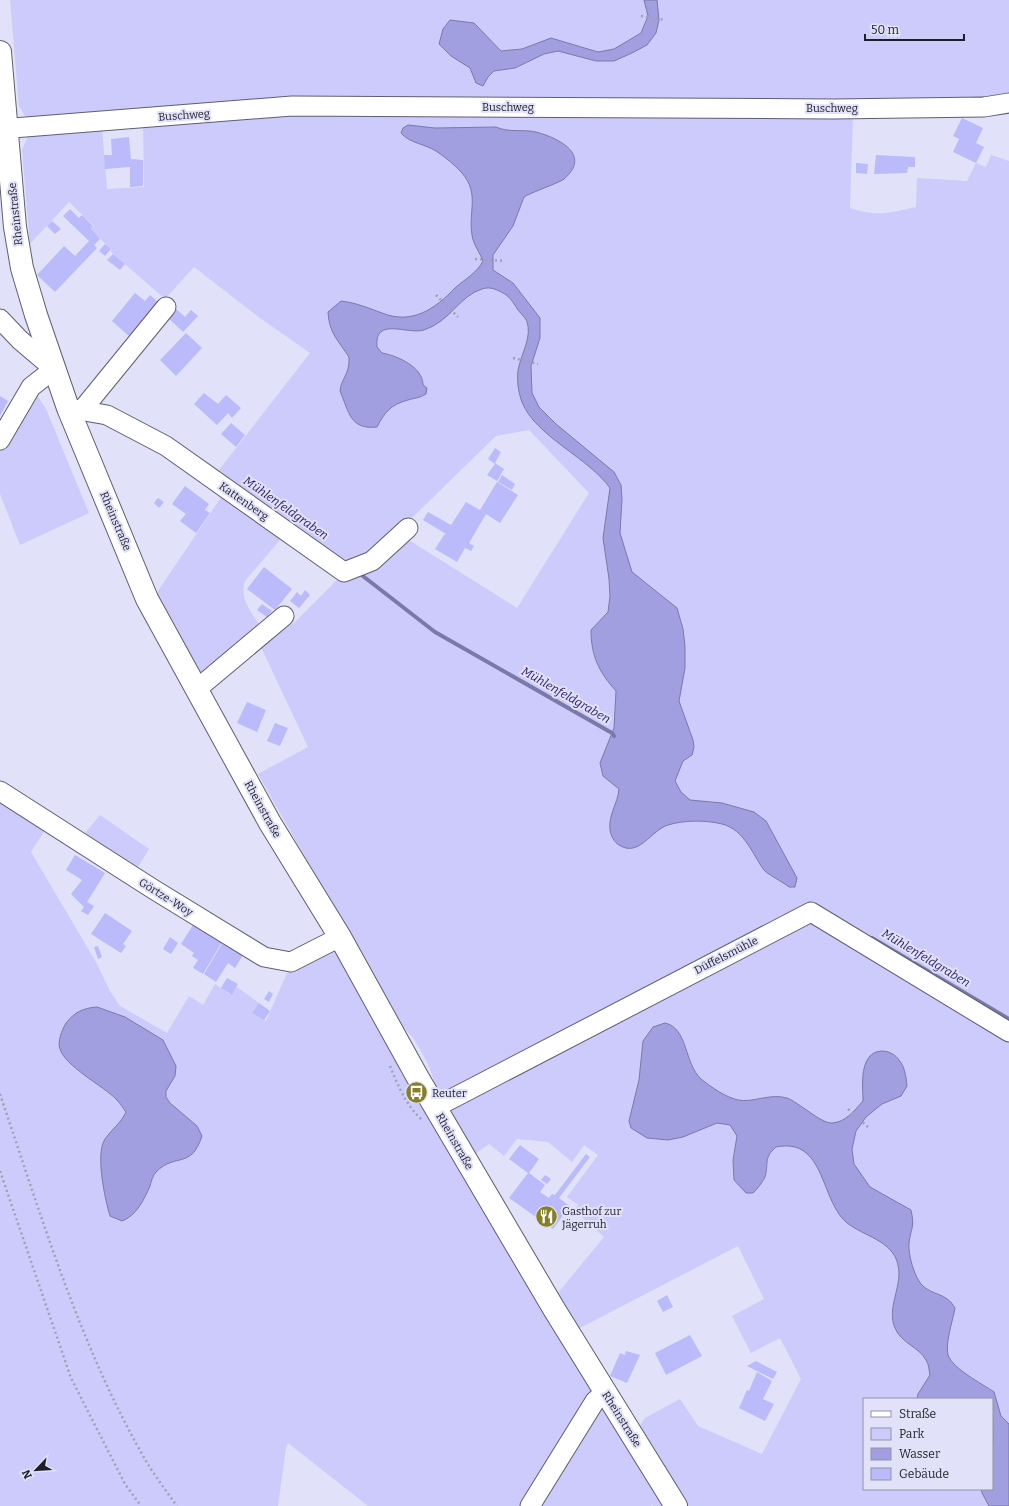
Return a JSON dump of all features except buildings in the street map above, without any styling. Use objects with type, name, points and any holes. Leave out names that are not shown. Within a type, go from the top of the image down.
[{"type":"main road","name":"Rheinstraße","points":[[0,52],[4,129],[15,227],[22,268],[54,369],[75,409],[147,599],[270,823],[340,937],[404,1053],[550,1302],[676,1506]]},
{"type":"street","name":"Buschweg","points":[[4,129],[292,106],[834,109],[984,107],[1009,103]]},
{"type":"street","points":[[75,409],[166,307]]},
{"type":"street","points":[[0,319],[20,340],[54,369],[31,387],[0,440]]},
{"type":"street","name":"Kattenberg","points":[[75,409],[107,415],[166,446],[344,572],[372,561],[408,528]]},
{"type":"street","points":[[197,689],[284,616]]},
{"type":"street","name":"Görtze-Woy","points":[[0,791],[153,890],[264,957],[291,962],[340,937]]},
{"type":"street","name":"Düffelsmühle","points":[[436,1107],[811,912],[1009,1032]]},
{"type":"street","points":[[530,1506],[595,1401],[605,1392]]},
{"type":"path","points":[[641,16],[665,20]]},
{"type":"path","points":[[475,259],[504,261]]},
{"type":"path","points":[[436,295],[458,317]]},
{"type":"path","points":[[513,358],[538,364]]},
{"type":"path","points":[[0,1094],[72,1300],[105,1382],[146,1461],[176,1506]]},
{"type":"path","points":[[848,1109],[868,1127]]},
{"type":"path","points":[[0,1171],[71,1378],[125,1484],[141,1506]]},
{"type":"green space","points":[[10,0],[1009,0],[1009,99],[35,121],[25,116],[19,106]]},
{"type":"green space","points":[[293,113],[853,115],[850,208],[859,211],[876,213],[916,207],[917,178],[967,181],[976,163],[986,167],[991,155],[1009,161],[1009,1027],[819,911],[450,1095],[437,1090],[428,1064],[414,1039],[387,1010],[344,926],[258,774],[308,747],[259,643],[295,622],[342,575],[404,537],[517,608],[589,493],[529,430],[496,436],[381,548],[347,567],[172,440],[173,439],[219,470],[310,353],[260,318],[194,267],[165,299],[111,252],[112,250],[91,230],[94,226],[69,202],[30,244],[22,150],[27,138],[37,132],[102,128],[107,189],[144,187],[143,125]]},
{"type":"green space","points":[[37,395],[46,409],[89,513],[20,545],[0,494],[0,451],[19,419]]},
{"type":"green space","points":[[224,493],[285,534],[245,581],[244,594],[247,606],[261,627],[201,677],[156,594]]},
{"type":"green space","points":[[0,797],[47,827],[31,852],[96,962],[110,991],[120,1006],[167,1033],[189,996],[203,1005],[215,984],[231,995],[237,987],[259,1003],[252,1013],[266,1021],[287,973],[322,953],[330,934],[385,1028],[401,1073],[416,1098],[445,1133],[594,1386],[588,1404],[525,1506],[368,1506],[288,1443],[278,1506],[0,1506]],"holes":[[[67,1061],[175,1076],[167,1089],[166,1097],[173,1106],[197,1126],[191,1156],[168,1163],[155,1173],[143,1201],[122,1221],[110,1216],[102,1177],[101,1155],[102,1146],[105,1139],[126,1112],[117,1100]]]},
{"type":"green space","points":[[100,815],[149,849],[135,872],[81,838]]},
{"type":"green space","points":[[808,920],[1009,1040],[1009,1506],[688,1506],[638,1428],[645,1418],[680,1399],[698,1426],[762,1454],[801,1379],[780,1338],[751,1353],[732,1316],[764,1299],[738,1246],[578,1329],[557,1294],[604,1237],[574,1210],[578,1205],[567,1197],[598,1155],[584,1145],[572,1162],[548,1142],[517,1139],[504,1156],[489,1144],[475,1154],[451,1112],[454,1102]]},
{"type":"green space","points":[[607,1407],[670,1506],[653,1506],[652,1504],[651,1506],[535,1506],[593,1412]]},
{"type":"water","points":[[644,0],[657,0],[659,20],[656,33],[647,45],[614,61],[596,61],[558,51],[544,54],[515,68],[494,71],[488,77],[483,86],[476,83],[470,68],[451,56],[439,44],[443,29],[450,20],[474,23],[501,51],[522,49],[551,38],[598,52],[614,49],[641,33],[648,16]]},
{"type":"water","points":[[408,125],[435,128],[496,127],[506,130],[536,132],[554,138],[562,143],[574,155],[575,162],[572,170],[564,179],[524,197],[513,226],[493,255],[493,270],[513,283],[540,318],[540,338],[531,366],[532,393],[539,407],[556,424],[614,472],[621,485],[622,499],[620,533],[632,572],[677,608],[683,629],[685,646],[685,668],[679,701],[693,740],[694,747],[692,755],[683,761],[675,781],[681,792],[690,800],[722,803],[754,812],[766,821],[797,878],[795,887],[789,887],[766,872],[747,843],[737,831],[722,824],[695,821],[668,825],[656,832],[639,846],[633,848],[626,848],[619,845],[612,837],[610,830],[610,819],[619,789],[603,776],[600,763],[614,728],[616,691],[605,677],[597,663],[594,656],[591,639],[591,630],[608,612],[610,596],[609,579],[603,538],[610,488],[601,477],[538,426],[522,402],[518,374],[526,344],[528,327],[526,319],[509,297],[494,289],[482,289],[467,297],[441,321],[424,330],[386,329],[381,332],[377,338],[377,347],[382,353],[402,360],[414,368],[419,373],[423,385],[427,388],[426,394],[392,407],[377,427],[361,426],[352,418],[340,391],[347,372],[349,357],[332,331],[328,312],[341,301],[357,304],[393,316],[413,316],[431,308],[447,296],[474,272],[483,261],[475,245],[471,227],[471,188],[462,173],[450,161],[432,149],[408,139],[401,133],[403,128]]},
{"type":"water","points":[[97,1007],[125,1017],[163,1040],[176,1066],[175,1076],[166,1091],[166,1097],[170,1103],[197,1126],[202,1136],[198,1146],[188,1157],[163,1166],[156,1172],[139,1207],[127,1219],[122,1221],[110,1216],[102,1177],[101,1155],[102,1146],[105,1139],[126,1112],[116,1099],[76,1069],[63,1055],[59,1046],[62,1032],[69,1019],[80,1011]]},
{"type":"water","points":[[665,1023],[672,1026],[682,1039],[691,1064],[701,1079],[728,1097],[744,1101],[768,1097],[787,1098],[816,1117],[832,1123],[846,1118],[863,1101],[863,1072],[867,1061],[873,1053],[881,1051],[889,1052],[893,1054],[901,1063],[905,1072],[907,1086],[901,1096],[882,1104],[866,1117],[856,1131],[852,1149],[854,1164],[870,1187],[911,1210],[913,1224],[909,1248],[916,1275],[925,1288],[947,1299],[955,1308],[948,1338],[948,1355],[955,1365],[961,1370],[994,1392],[1001,1416],[1009,1424],[1009,1506],[989,1506],[981,1490],[993,1490],[993,1398],[917,1398],[918,1394],[930,1375],[926,1360],[919,1352],[901,1338],[895,1328],[892,1313],[899,1273],[895,1257],[884,1244],[846,1222],[838,1212],[831,1199],[820,1172],[813,1160],[804,1151],[792,1146],[776,1147],[769,1154],[763,1181],[753,1193],[746,1193],[734,1180],[733,1160],[737,1136],[730,1125],[717,1123],[683,1137],[668,1140],[647,1138],[631,1128],[629,1121],[639,1080],[643,1041],[653,1027]]},
{"type":"waterway","name":"Mühlenfeldgraben","points":[[359,573],[435,632],[612,733],[614,736]]},
{"type":"waterway","name":"Mühlenfeldgraben","points":[[872,938],[1009,1019]]},
{"type":"place","name":"Reuter","points":[[416,1093]]},
{"type":"place","name":"Gasthof zur Jägerruh","points":[[547,1217]]}]
